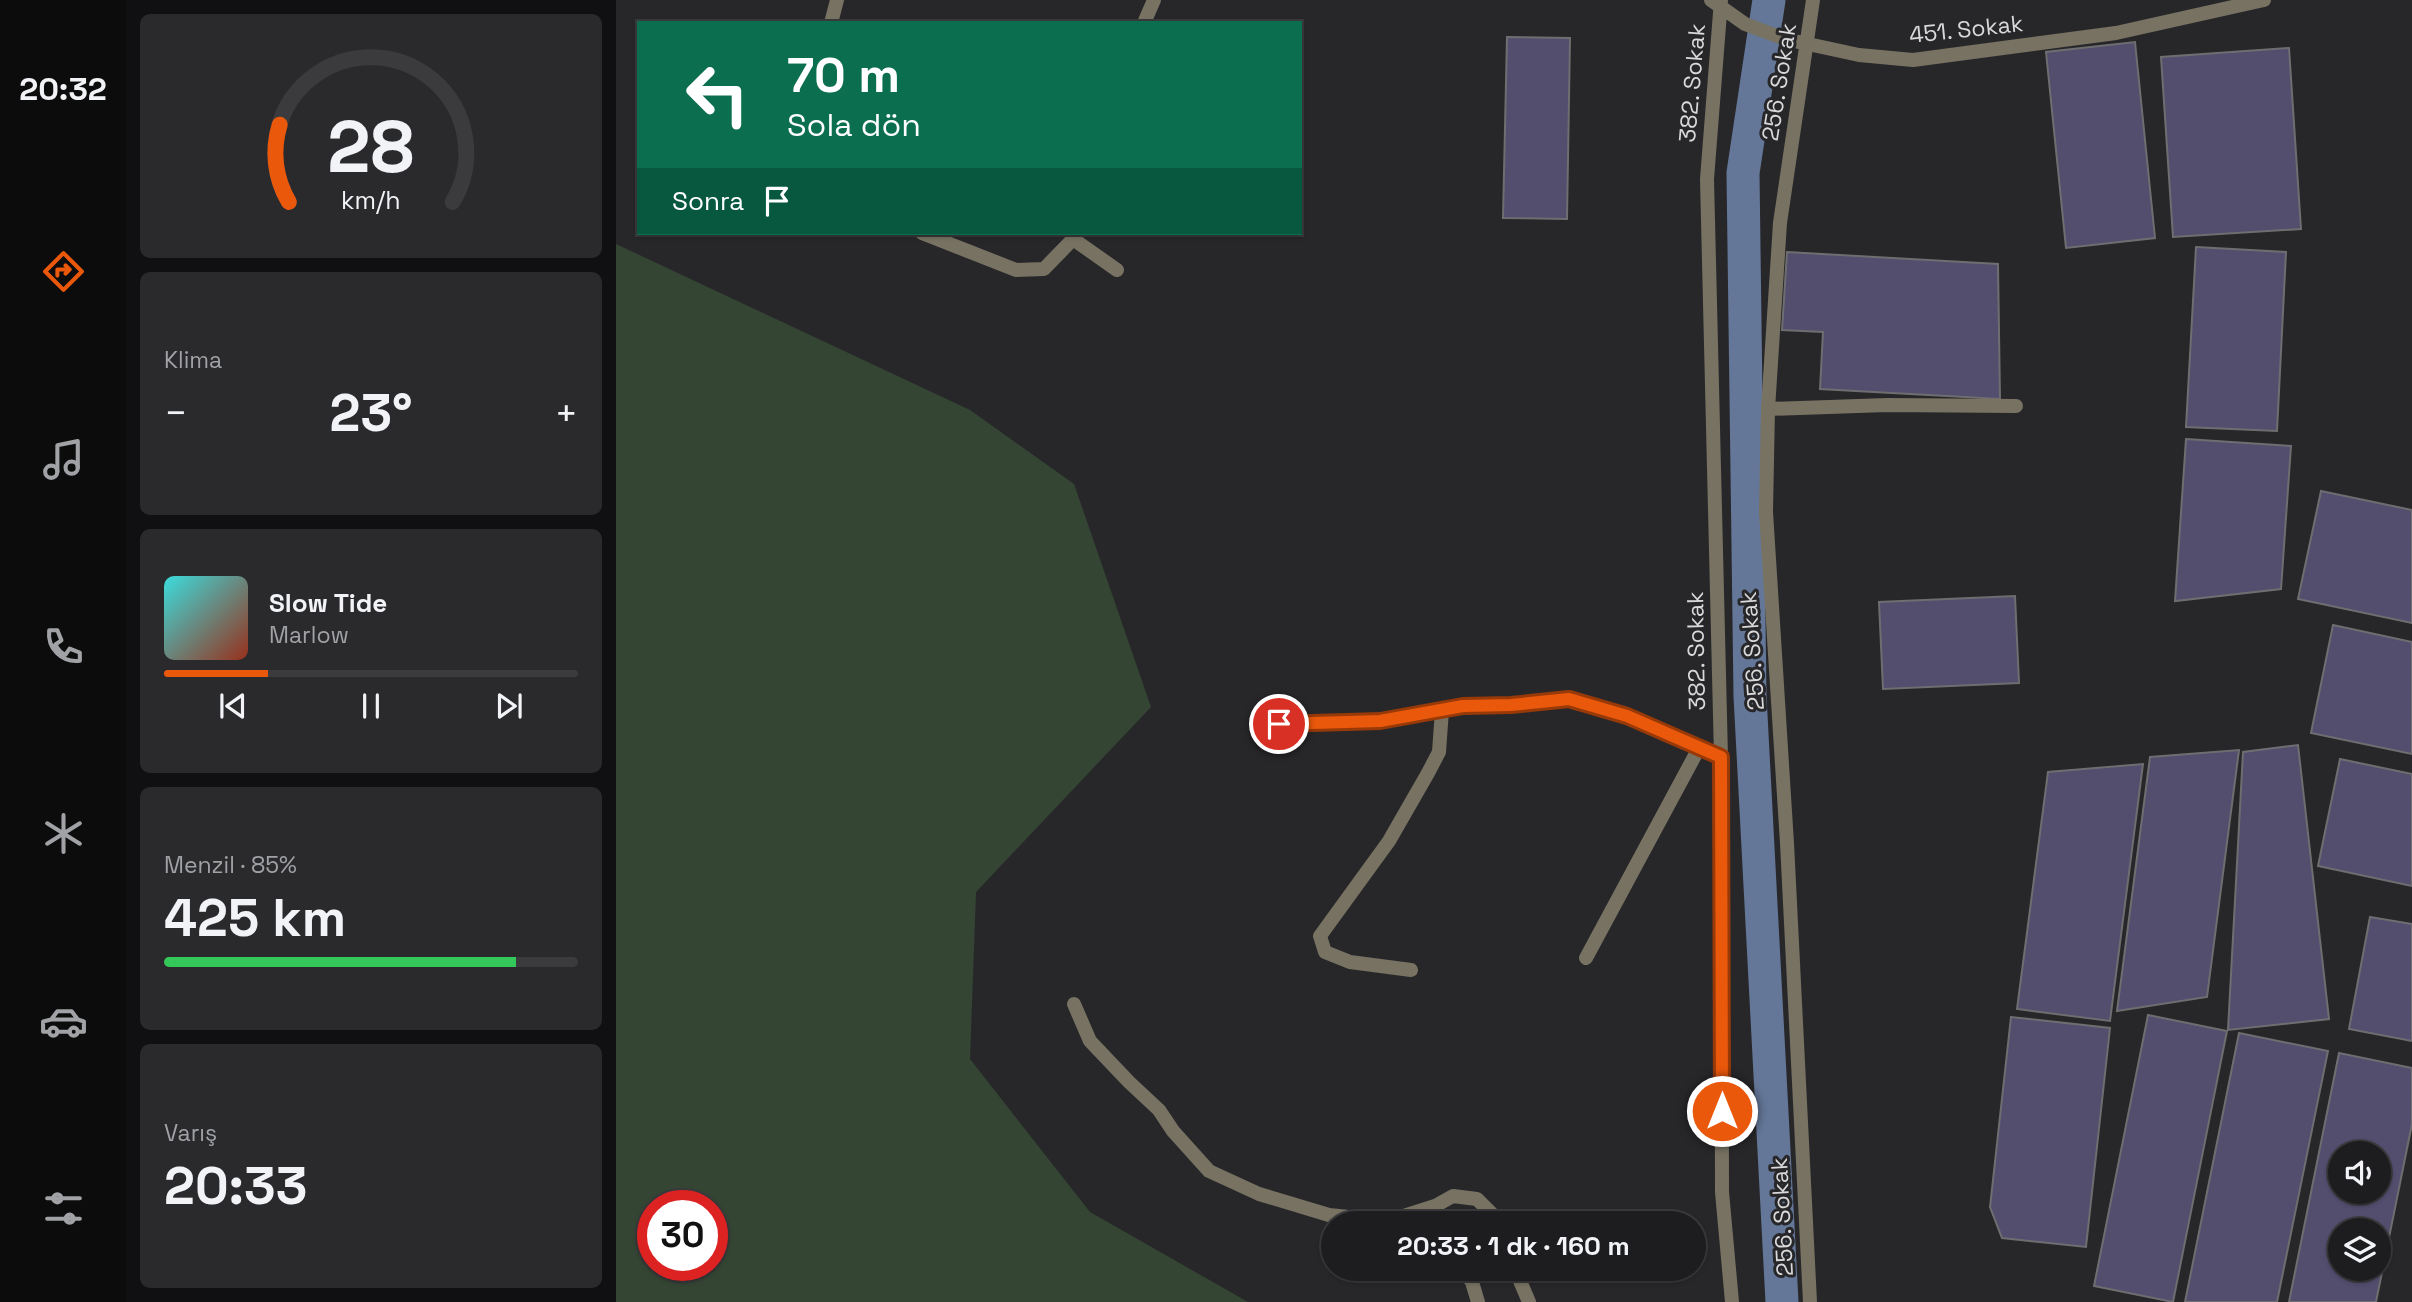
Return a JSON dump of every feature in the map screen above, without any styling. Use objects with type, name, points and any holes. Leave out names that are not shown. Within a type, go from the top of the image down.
[{"type":"street","points":[[832,21],[837,0]]},
{"type":"street","points":[[1145,21],[1154,0]]},
{"type":"street","name":"256. Sokak","points":[[1810,1302],[1787,843],[1766,512],[1768,409],[1780,223],[1809,42],[1813,0]]},
{"type":"street","name":"451. Sokak","points":[[1718,2],[1745,24],[1785,38],[1859,55],[1913,60],[2116,33],[2264,0]]},
{"type":"street","name":"382. Sokak","points":[[1718,2],[1707,179],[1721,757],[1722,1192],[1732,1302]]},
{"type":"street","points":[[927,235],[1016,271],[1044,269],[1074,236],[1117,270]]},
{"type":"street","points":[[1768,409],[1887,405],[2016,406]]},
{"type":"street","points":[[1279,724],[1380,721],[1463,706],[1511,705],[1569,699],[1627,716],[1721,757]]},
{"type":"street","points":[[1411,970],[1350,962],[1325,952],[1320,936],[1388,841],[1428,773],[1439,752],[1442,710]]},
{"type":"street","points":[[1586,958],[1699,748]]},
{"type":"street","points":[[1074,1004],[1090,1041],[1159,1110],[1173,1131],[1209,1171],[1258,1194],[1328,1215],[1388,1221],[1435,1206],[1452,1196],[1477,1199],[1489,1211]]},
{"type":"street","points":[[1435,1206],[1436,1211]]},
{"type":"street","points":[[1471,1281],[1478,1302]]},
{"type":"street","points":[[1520,1281],[1529,1302]]},
{"type":"green space","points":[[616,244],[970,410],[1074,484],[1151,707],[976,892],[970,1059],[1090,1212],[1248,1302],[616,1302]]},
{"type":"building","points":[[1507,37],[1570,38],[1567,219],[1503,218]]},
{"type":"building","points":[[2135,42],[2155,238],[2066,248],[2046,52]]},
{"type":"building","points":[[2289,48],[2301,229],[2173,237],[2161,57]]},
{"type":"building","points":[[2196,247],[2286,252],[2277,431],[2186,427]]},
{"type":"building","points":[[1787,252],[1998,264],[2000,399],[1820,389],[1823,332],[1782,330]]},
{"type":"building","points":[[2186,439],[2291,446],[2281,589],[2175,601]]},
{"type":"building","points":[[2321,491],[2412,510],[2412,623],[2298,599]]},
{"type":"building","points":[[2015,596],[2019,683],[1883,689],[1879,602]]},
{"type":"building","points":[[2333,625],[2412,642],[2412,754],[2311,733]]},
{"type":"building","points":[[2298,745],[2329,1019],[2228,1030],[2243,752]]},
{"type":"building","points":[[2239,750],[2207,997],[2117,1011],[2150,757]]},
{"type":"building","points":[[2340,759],[2412,774],[2412,886],[2318,866]]},
{"type":"building","points":[[2143,764],[2110,1021],[2017,1009],[2048,772]]},
{"type":"building","points":[[2370,917],[2412,924],[2412,1041],[2349,1029]]},
{"type":"building","points":[[2148,1015],[2227,1031],[2173,1302],[2094,1286]]},
{"type":"building","points":[[2011,1017],[2110,1028],[2086,1247],[2002,1238],[1990,1207]]},
{"type":"building","points":[[2239,1033],[2328,1051],[2277,1302],[2185,1302]]},
{"type":"building","points":[[2339,1053],[2412,1068],[2412,1124],[2391,1228],[2391,1218],[2328,1218],[2328,1281],[2380,1281],[2376,1302],[2289,1302]]},
{"type":"waterway","points":[[1769,0],[1743,173],[1750,696],[1782,1302]]},
{"type":"route","points":[[1279,724],[1380,721],[1463,706],[1511,705],[1569,699],[1627,716],[1721,757],[1722,1111]]}]
